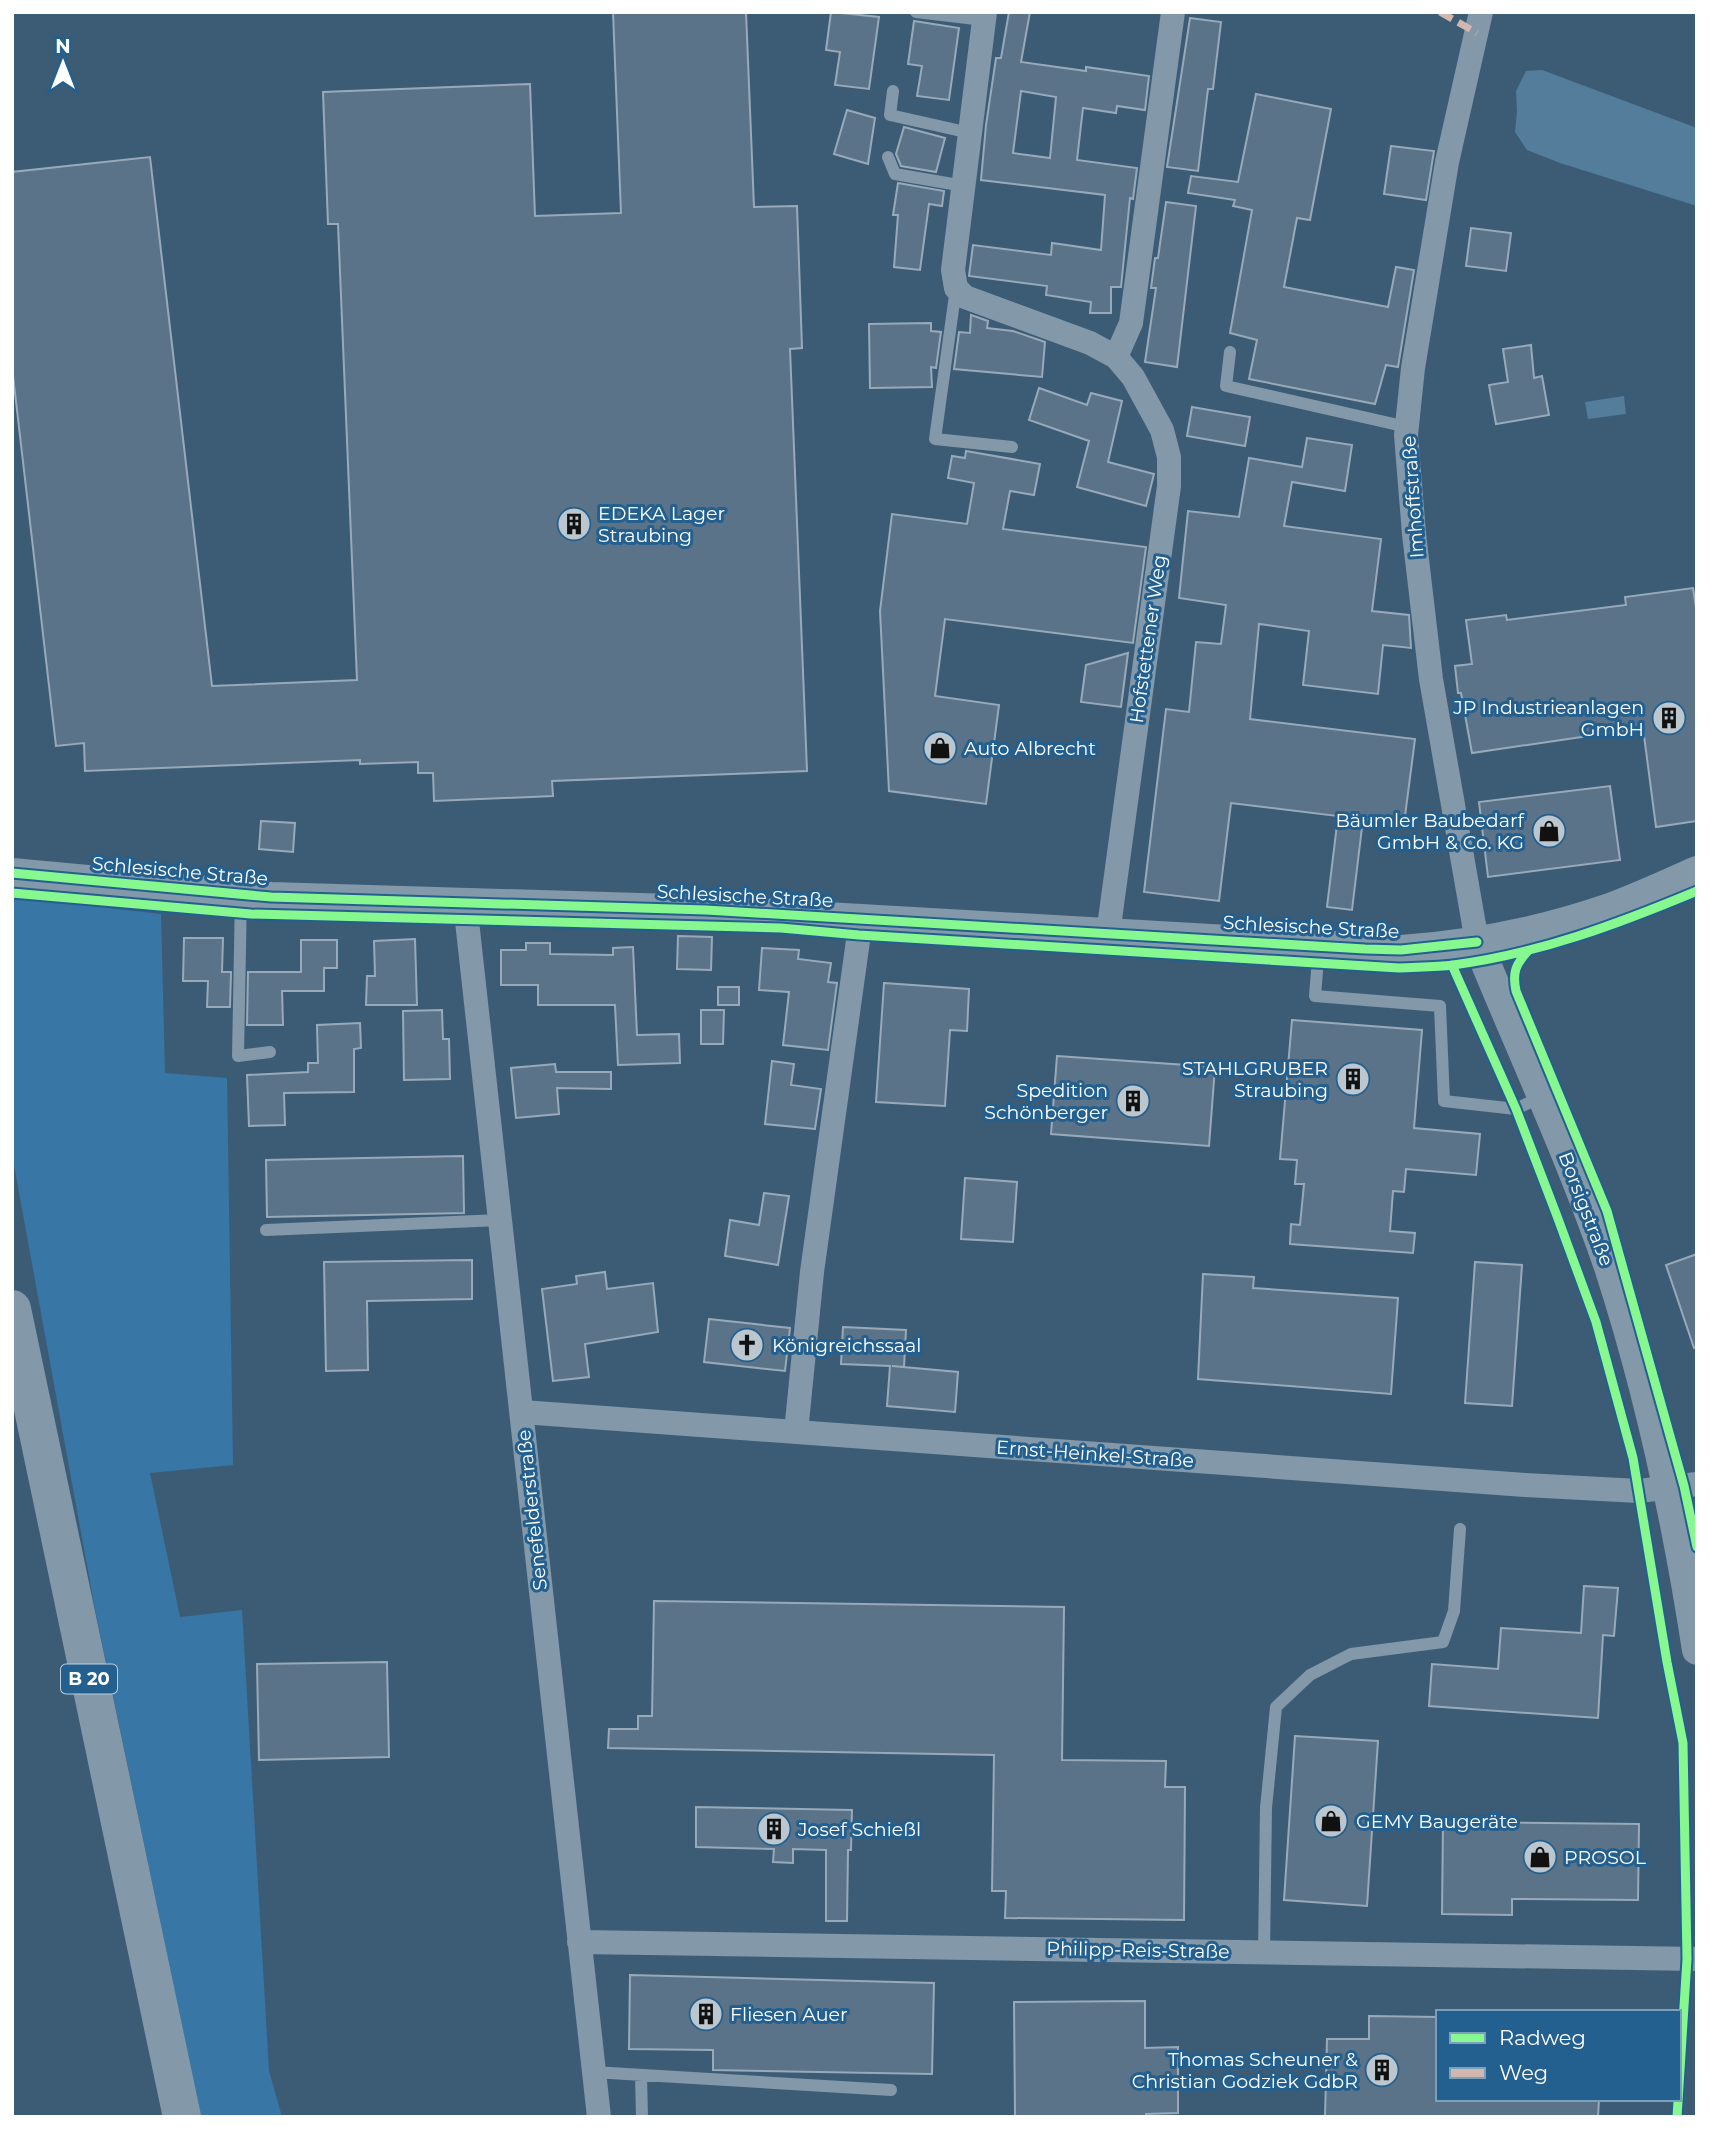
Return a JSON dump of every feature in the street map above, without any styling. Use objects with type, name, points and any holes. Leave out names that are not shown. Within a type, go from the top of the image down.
[{"type":"highway","name":"B 20","points":[[12,1309],[182,2117]]},
{"type":"street","points":[[1116,357],[1130,323],[1173,12]]},
{"type":"street","name":"Imhoffstraße","points":[[1477,942],[1431,679],[1414,534],[1407,427],[1413,368],[1447,162],[1481,12]]},
{"type":"street","points":[[956,288],[953,270],[984,16]]},
{"type":"street","name":"Hofstettener Weg","points":[[956,288],[965,297],[1090,343],[1116,357],[1133,377],[1162,430],[1169,457],[1169,486],[1108,934]]},
{"type":"street","name":"Schlesische Straße","points":[[12,873],[241,895],[706,910],[1401,950],[1477,942],[1516,934],[1607,908],[1697,871]]},
{"type":"street","name":"Senefelderstraße","points":[[465,903],[599,2117]]},
{"type":"street","points":[[796,1432],[812,1272],[862,919]]},
{"type":"street","name":"Borsigstraße","points":[[1477,942],[1585,1201],[1608,1266],[1652,1412],[1683,1486],[1697,1650]]},
{"type":"street","name":"Ernst-Heinkel-Straße","points":[[522,1412],[1525,1485],[1639,1491],[1683,1486]]},
{"type":"street","name":"Philipp-Reis-Straße","points":[[579,1942],[1697,1959]]},
{"type":"lane","points":[[916,12],[984,16]]},
{"type":"lane","points":[[893,91],[890,115],[970,133]]},
{"type":"lane","points":[[888,157],[895,174],[964,186]]},
{"type":"lane","points":[[956,288],[935,439],[1012,447]]},
{"type":"lane","points":[[1230,352],[1226,386],[1407,427]]},
{"type":"lane","points":[[241,895],[237,1056],[270,1052]]},
{"type":"lane","points":[[1319,946],[1315,996],[1440,1006],[1444,1101],[1516,1108],[1542,1097]]},
{"type":"lane","points":[[266,1230],[500,1220]]},
{"type":"lane","points":[[1264,1952],[1266,1808],[1276,1707],[1310,1675],[1351,1654],[1443,1642],[1454,1611],[1460,1529]]},
{"type":"lane","points":[[593,2073],[891,2090]]},
{"type":"lane","points":[[641,2076],[642,2117]]},
{"type":"shaded area","points":[[1542,70],[1697,128],[1697,206],[1527,150],[1515,132],[1516,91],[1526,71]]},
{"type":"shaded area","points":[[1624,396],[1626,414],[1588,419],[1585,402]]},
{"type":"shaded area","points":[[12,897],[161,914],[165,1073],[227,1078],[233,1465],[150,1473],[180,1617],[242,1610],[269,2071],[282,2117],[201,2117],[95,1609],[12,1154]]},
{"type":"building","name":"EDEKA Lager Straubing","points":[[613,12],[746,12],[754,207],[797,206],[802,348],[790,349],[807,771],[552,781],[553,796],[434,801],[433,773],[418,773],[418,762],[360,764],[360,760],[85,771],[84,743],[56,746],[12,367],[12,172],[150,157],[212,686],[357,680],[338,224],[328,224],[323,92],[530,84],[535,216],[621,213]]},
{"type":"building","points":[[831,12],[879,17],[869,89],[835,85],[840,52],[826,50]]},
{"type":"building","points":[[1009,12],[1030,12],[1021,62],[1149,76],[1145,110],[1117,106],[1116,113],[1083,108],[1077,160],[1137,168],[1133,199],[1130,198],[1121,287],[1111,287],[1111,313],[1090,313],[1091,302],[1046,295],[1047,286],[969,276],[973,245],[1051,255],[1052,243],[1101,250],[1105,195],[981,180],[996,58],[1001,58]],"holes":[[[1021,91],[1056,97],[1050,158],[1013,153]]]},
{"type":"building","points":[[1190,18],[1221,22],[1213,89],[1208,89],[1198,171],[1167,167]]},
{"type":"building","points":[[914,21],[959,28],[949,100],[917,96],[922,66],[908,64]]},
{"type":"building","points":[[1256,94],[1331,109],[1310,220],[1297,218],[1284,287],[1388,307],[1396,267],[1414,270],[1398,367],[1386,365],[1375,404],[1249,379],[1257,340],[1230,333],[1252,210],[1233,206],[1235,200],[1188,193],[1191,176],[1238,182]]},
{"type":"building","points":[[847,110],[875,118],[868,164],[834,154]]},
{"type":"building","points":[[904,127],[945,138],[936,172],[901,166],[896,154]]},
{"type":"building","points":[[1391,146],[1434,151],[1426,200],[1384,194]]},
{"type":"building","points":[[898,183],[944,191],[942,206],[929,204],[920,270],[894,267],[898,215],[893,215]]},
{"type":"building","points":[[1166,202],[1196,206],[1177,367],[1145,362],[1156,288],[1151,288]]},
{"type":"building","points":[[1471,228],[1511,233],[1506,271],[1466,266]]},
{"type":"building","points":[[971,315],[988,321],[987,328],[1013,331],[1045,342],[1042,377],[954,369],[959,332],[970,333]]},
{"type":"building","points":[[931,323],[931,331],[941,332],[936,368],[931,367],[932,387],[870,388],[869,324]]},
{"type":"building","points":[[1531,345],[1534,378],[1542,376],[1549,415],[1496,424],[1489,385],[1508,382],[1503,349]]},
{"type":"building","points":[[1039,388],[1087,405],[1091,393],[1122,401],[1108,462],[1154,474],[1146,506],[1077,487],[1089,441],[1029,420]]},
{"type":"building","points":[[1192,407],[1250,417],[1245,446],[1187,436]]},
{"type":"building","points":[[1307,438],[1352,445],[1345,491],[1292,482],[1284,526],[1381,539],[1372,611],[1409,615],[1411,648],[1383,645],[1378,694],[1303,685],[1309,631],[1259,624],[1250,719],[1415,739],[1404,824],[1363,819],[1352,910],[1327,907],[1338,816],[1231,803],[1219,901],[1144,892],[1166,709],[1189,712],[1196,642],[1221,644],[1226,605],[1179,598],[1188,511],[1239,517],[1249,458],[1302,467]]},
{"type":"building","points":[[966,451],[1040,464],[1034,495],[1010,491],[1003,529],[1146,547],[1133,643],[945,619],[935,696],[999,705],[986,804],[889,791],[880,611],[892,514],[967,524],[974,483],[948,478],[952,456],[965,458]]},
{"type":"building","points":[[1693,588],[1697,614],[1697,821],[1656,827],[1643,728],[1472,753],[1461,693],[1458,693],[1455,666],[1472,664],[1466,620],[1506,615],[1507,620],[1626,605],[1625,597]]},
{"type":"building","points":[[1128,653],[1121,707],[1081,702],[1086,665]]},
{"type":"building","name":"Bäumler Baubedarf GmbH & Co. KG","points":[[1610,786],[1620,860],[1488,877],[1479,802]]},
{"type":"building","points":[[261,821],[295,823],[293,852],[259,849]]},
{"type":"building","points":[[678,936],[712,937],[711,970],[677,969]]},
{"type":"building","points":[[184,938],[223,938],[222,972],[231,972],[230,1007],[207,1007],[208,981],[183,981]]},
{"type":"building","points":[[415,939],[417,1005],[366,1005],[367,976],[375,976],[374,941]]},
{"type":"building","points":[[301,940],[337,940],[337,968],[324,968],[324,991],[282,991],[283,1025],[247,1025],[248,972],[301,972]]},
{"type":"building","points":[[526,943],[550,943],[550,954],[613,955],[613,948],[633,947],[637,1035],[679,1034],[680,1063],[618,1065],[615,1005],[538,1005],[538,985],[501,985],[501,950],[526,950]]},
{"type":"building","points":[[762,948],[799,950],[798,959],[831,963],[828,982],[837,983],[828,1050],[783,1045],[789,992],[759,990]]},
{"type":"building","points":[[884,983],[969,989],[967,1031],[950,1030],[945,1106],[876,1102]]},
{"type":"building","points":[[718,987],[739,987],[739,1005],[718,1005]]},
{"type":"building","points":[[442,1010],[443,1039],[449,1039],[450,1079],[404,1080],[403,1011]]},
{"type":"building","points":[[701,1010],[724,1010],[723,1044],[701,1044]]},
{"type":"building","name":"STAHLGRUBER Straubing","points":[[1292,1020],[1422,1030],[1414,1128],[1480,1134],[1476,1175],[1406,1169],[1404,1192],[1393,1191],[1390,1231],[1415,1233],[1413,1253],[1290,1244],[1291,1224],[1300,1225],[1304,1184],[1295,1184],[1297,1160],[1280,1159]]},
{"type":"building","points":[[360,1023],[361,1048],[354,1049],[354,1092],[284,1093],[285,1125],[249,1126],[247,1075],[308,1072],[308,1063],[318,1063],[317,1025]]},
{"type":"building","name":"Spedition Schönberger","points":[[1057,1056],[1215,1067],[1209,1146],[1051,1134]]},
{"type":"building","points":[[772,1061],[794,1064],[791,1085],[821,1089],[815,1129],[765,1124]]},
{"type":"building","points":[[555,1064],[556,1072],[611,1072],[611,1089],[557,1088],[559,1114],[516,1118],[511,1068]]},
{"type":"building","points":[[463,1156],[464,1213],[267,1217],[266,1160]]},
{"type":"building","points":[[965,1178],[1017,1182],[1013,1242],[961,1239]]},
{"type":"building","points":[[764,1193],[789,1196],[778,1265],[725,1256],[730,1220],[759,1225]]},
{"type":"building","points":[[1697,1254],[1697,1347],[1694,1348],[1666,1265]]},
{"type":"building","points":[[472,1260],[472,1299],[367,1301],[368,1370],[326,1371],[324,1262]]},
{"type":"building","points":[[1475,1262],[1522,1265],[1512,1406],[1465,1403]]},
{"type":"building","points":[[605,1272],[607,1289],[653,1283],[658,1332],[585,1344],[589,1377],[553,1381],[542,1289],[577,1284],[576,1276]]},
{"type":"building","points":[[1203,1274],[1254,1277],[1253,1288],[1398,1298],[1391,1394],[1198,1379]]},
{"type":"building","name":"Königreichssaal","points":[[709,1319],[790,1328],[785,1371],[704,1362]]},
{"type":"building","points":[[843,1327],[906,1330],[904,1367],[892,1366],[958,1372],[955,1412],[887,1406],[890,1366],[841,1364]]},
{"type":"building","points":[[1584,1586],[1618,1588],[1614,1636],[1603,1635],[1598,1718],[1429,1706],[1432,1664],[1498,1669],[1501,1628],[1581,1633]]},
{"type":"building","points":[[654,1601],[1064,1607],[1062,1760],[1166,1761],[1165,1787],[1185,1787],[1184,1920],[1005,1918],[1006,1891],[992,1891],[994,1755],[608,1748],[609,1729],[638,1729],[638,1716],[652,1716]]},
{"type":"building","points":[[387,1662],[389,1757],[259,1760],[257,1664]]},
{"type":"building","name":"GEMY Baugeräte","points":[[1295,1736],[1378,1741],[1367,1906],[1284,1900]]},
{"type":"building","name":"Josef Schießl","points":[[696,1807],[852,1810],[851,1850],[848,1850],[847,1921],[826,1921],[826,1850],[793,1849],[793,1863],[773,1862],[774,1849],[696,1847]]},
{"type":"building","name":"PROSOL","points":[[1443,1822],[1639,1824],[1638,1900],[1512,1899],[1512,1915],[1442,1914]]},
{"type":"building","points":[[630,1975],[934,1983],[932,2074],[713,2070],[713,2050],[629,2049]]},
{"type":"building","points":[[1145,2001],[1145,2048],[1178,2047],[1178,2113],[1146,2114],[1146,2117],[1015,2117],[1014,2002]]},
{"type":"building","name":"Thomas Scheuner & Christian Godziek GdbR","points":[[1369,2016],[1436,2017],[1436,2101],[1599,2101],[1598,2117],[1325,2117],[1327,2039],[1369,2039]]},
{"type":"marked path","points":[[1440,12],[1477,33]]},
{"type":"cycle path","points":[[12,873],[271,897],[706,910],[1365,949],[1401,950],[1477,942]]},
{"type":"cycle path","points":[[12,893],[251,914],[781,928],[1399,968],[1453,965],[1547,945],[1638,915],[1697,891]]},
{"type":"cycle path","points":[[1528,951],[1516,969],[1516,991],[1607,1211],[1684,1486],[1697,1547]]},
{"type":"cycle path","points":[[1452,965],[1516,1109],[1596,1322],[1633,1458],[1683,1743],[1687,1959],[1681,2054]]},
{"type":"cycle path","points":[[1677,2117],[1678,2101]]},
{"type":"place","name":"EDEKA Lager Straubing","points":[[574,524]]},
{"type":"place","name":"JP Industrieanlagen GmbH","points":[[1669,718]]},
{"type":"place","name":"Auto Albrecht","points":[[940,748]]},
{"type":"place","name":"Bäumler Baubedarf GmbH & Co. KG","points":[[1549,831]]},
{"type":"place","name":"STAHLGRUBER Straubing","points":[[1353,1079]]},
{"type":"place","name":"Spedition Schönberger","points":[[1133,1101]]},
{"type":"place","name":"Königreichssaal","points":[[747,1345]]},
{"type":"place","name":"GEMY Baugeräte","points":[[1331,1821]]},
{"type":"place","name":"Josef Schießl","points":[[774,1829]]},
{"type":"place","name":"PROSOL","points":[[1540,1857]]},
{"type":"place","name":"Fliesen Auer","points":[[706,2014]]},
{"type":"place","name":"Thomas Scheuner & Christian Godziek GdbR","points":[[1382,2070]]}]
